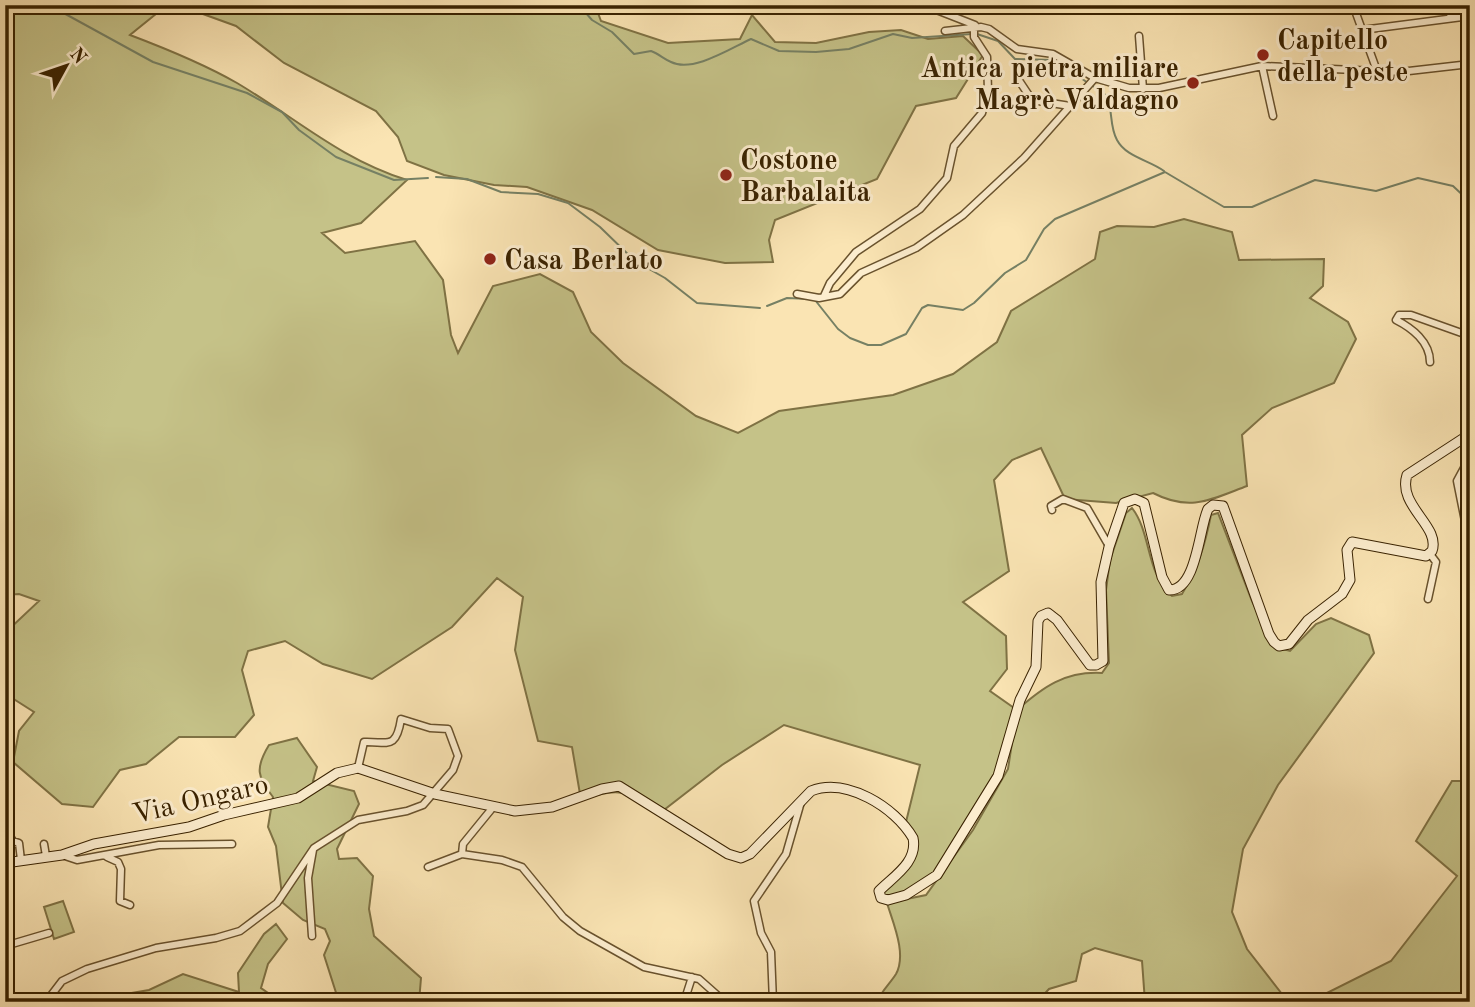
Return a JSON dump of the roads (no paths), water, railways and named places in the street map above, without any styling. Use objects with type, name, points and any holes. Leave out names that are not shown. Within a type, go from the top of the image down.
[{"type":"main road","points":[[358,768],[435,794],[515,811],[541,810],[602,789],[619,786],[728,854],[741,858],[750,854],[801,800],[822,787],[861,794],[886,810],[913,838],[912,852],[906,865],[879,891],[881,898],[888,900],[906,895],[937,874],[949,859],[1003,766],[1020,700],[1037,667],[1038,621],[1041,615],[1048,613],[1057,620],[1090,665],[1103,660],[1100,593],[1109,547],[1121,507],[1129,499],[1144,503],[1164,583],[1169,590],[1175,590],[1182,585],[1195,560],[1208,509],[1219,504],[1226,510],[1269,634],[1279,646],[1289,644],[1308,620],[1347,589],[1351,573],[1347,551],[1352,542],[1415,554],[1430,554],[1434,546],[1432,537],[1408,498],[1407,475],[1470,435]]},
{"type":"main road","name":"Via Ongaro","points":[[5,863],[62,855],[94,844],[170,832],[298,798],[337,774],[358,768]]},
{"type":"street","points":[[1353,5],[1377,71]]},
{"type":"street","points":[[1448,5],[1451,18]]},
{"type":"street","points":[[824,296],[830,283],[856,252],[920,209],[938,191],[950,171],[954,146],[982,113],[988,91],[987,57],[976,30],[934,9]]},
{"type":"street","points":[[1362,30],[1470,16]]},
{"type":"street","points":[[945,31],[976,30],[998,33],[1017,49],[1063,58],[1091,82],[1143,89],[1262,66],[1400,72],[1470,64]]},
{"type":"street","points":[[1139,36],[1143,89]]},
{"type":"street","points":[[1262,66],[1273,116]]},
{"type":"street","points":[[1020,82],[1029,102],[1070,106]]},
{"type":"street","points":[[797,294],[819,298],[840,293],[862,273],[916,248],[963,215],[1024,158],[1091,82]]},
{"type":"street","points":[[1430,362],[1423,341],[1410,328],[1396,320],[1399,314],[1470,335]]},
{"type":"street","points":[[1470,457],[1457,481],[1470,546]]},
{"type":"street","points":[[1052,510],[1051,506],[1063,499],[1087,508],[1109,547]]},
{"type":"street","points":[[1428,599],[1436,562],[1430,554]]},
{"type":"street","points":[[46,1002],[62,981],[87,969],[146,950],[216,938],[240,930],[277,903],[314,848],[358,820],[407,811],[435,794],[458,761],[448,729],[442,726],[430,728],[401,719],[399,733],[394,739],[383,745],[363,742],[358,768]]},
{"type":"street","points":[[773,1002],[771,953],[761,933],[754,901],[790,844],[801,800]]},
{"type":"street","points":[[462,854],[463,844],[494,806]]},
{"type":"street","points":[[5,830],[13,841],[19,843],[21,860]]},
{"type":"street","points":[[44,844],[46,856]]},
{"type":"street","points":[[62,855],[77,860],[159,845],[232,844]]},
{"type":"street","points":[[312,936],[308,878],[314,848]]},
{"type":"street","points":[[428,867],[462,854],[502,860],[522,867],[563,917],[592,939],[644,967],[692,977],[706,983],[725,1002]]},
{"type":"street","points":[[101,857],[118,862],[121,869],[120,901],[130,905]]},
{"type":"street","points":[[5,946],[49,933]]},
{"type":"street","points":[[684,1002],[692,977]]},
{"type":"waterway","points":[[49,5],[153,62],[247,93],[282,112],[299,130],[336,157],[394,180],[428,178]]},
{"type":"waterway","points":[[579,5],[592,20],[612,32],[634,54],[651,51],[680,65],[712,58],[751,39],[779,51],[816,52],[849,49],[893,34],[912,38],[972,34]]},
{"type":"waterway","points":[[977,34],[998,41],[1015,59],[1055,60],[1088,83]]},
{"type":"waterway","points":[[1093,86],[1101,90],[1109,102],[1114,132],[1121,146],[1164,171]]},
{"type":"waterway","points":[[815,300],[838,329],[850,338],[868,345],[881,345],[906,334],[922,308],[928,305],[963,310],[974,303],[1005,273],[1026,260],[1044,229],[1055,219],[1165,172],[1224,207],[1252,207],[1315,180],[1376,191],[1418,178],[1453,186],[1470,202]]},
{"type":"waterway","points":[[436,177],[467,179],[501,192],[538,194],[568,203],[600,227],[635,261],[665,278],[697,303],[760,308]]},
{"type":"waterway","points":[[767,306],[787,298],[810,299]]},
{"type":"place","name":"Capitello della peste","points":[[1263,55]]},
{"type":"place","name":"Antica pietra miliare Magrè Valdagno","points":[[1193,83]]},
{"type":"place","name":"Costone Barbalaita","points":[[726,175]]},
{"type":"place","name":"Casa Berlato","points":[[490,259]]}]
